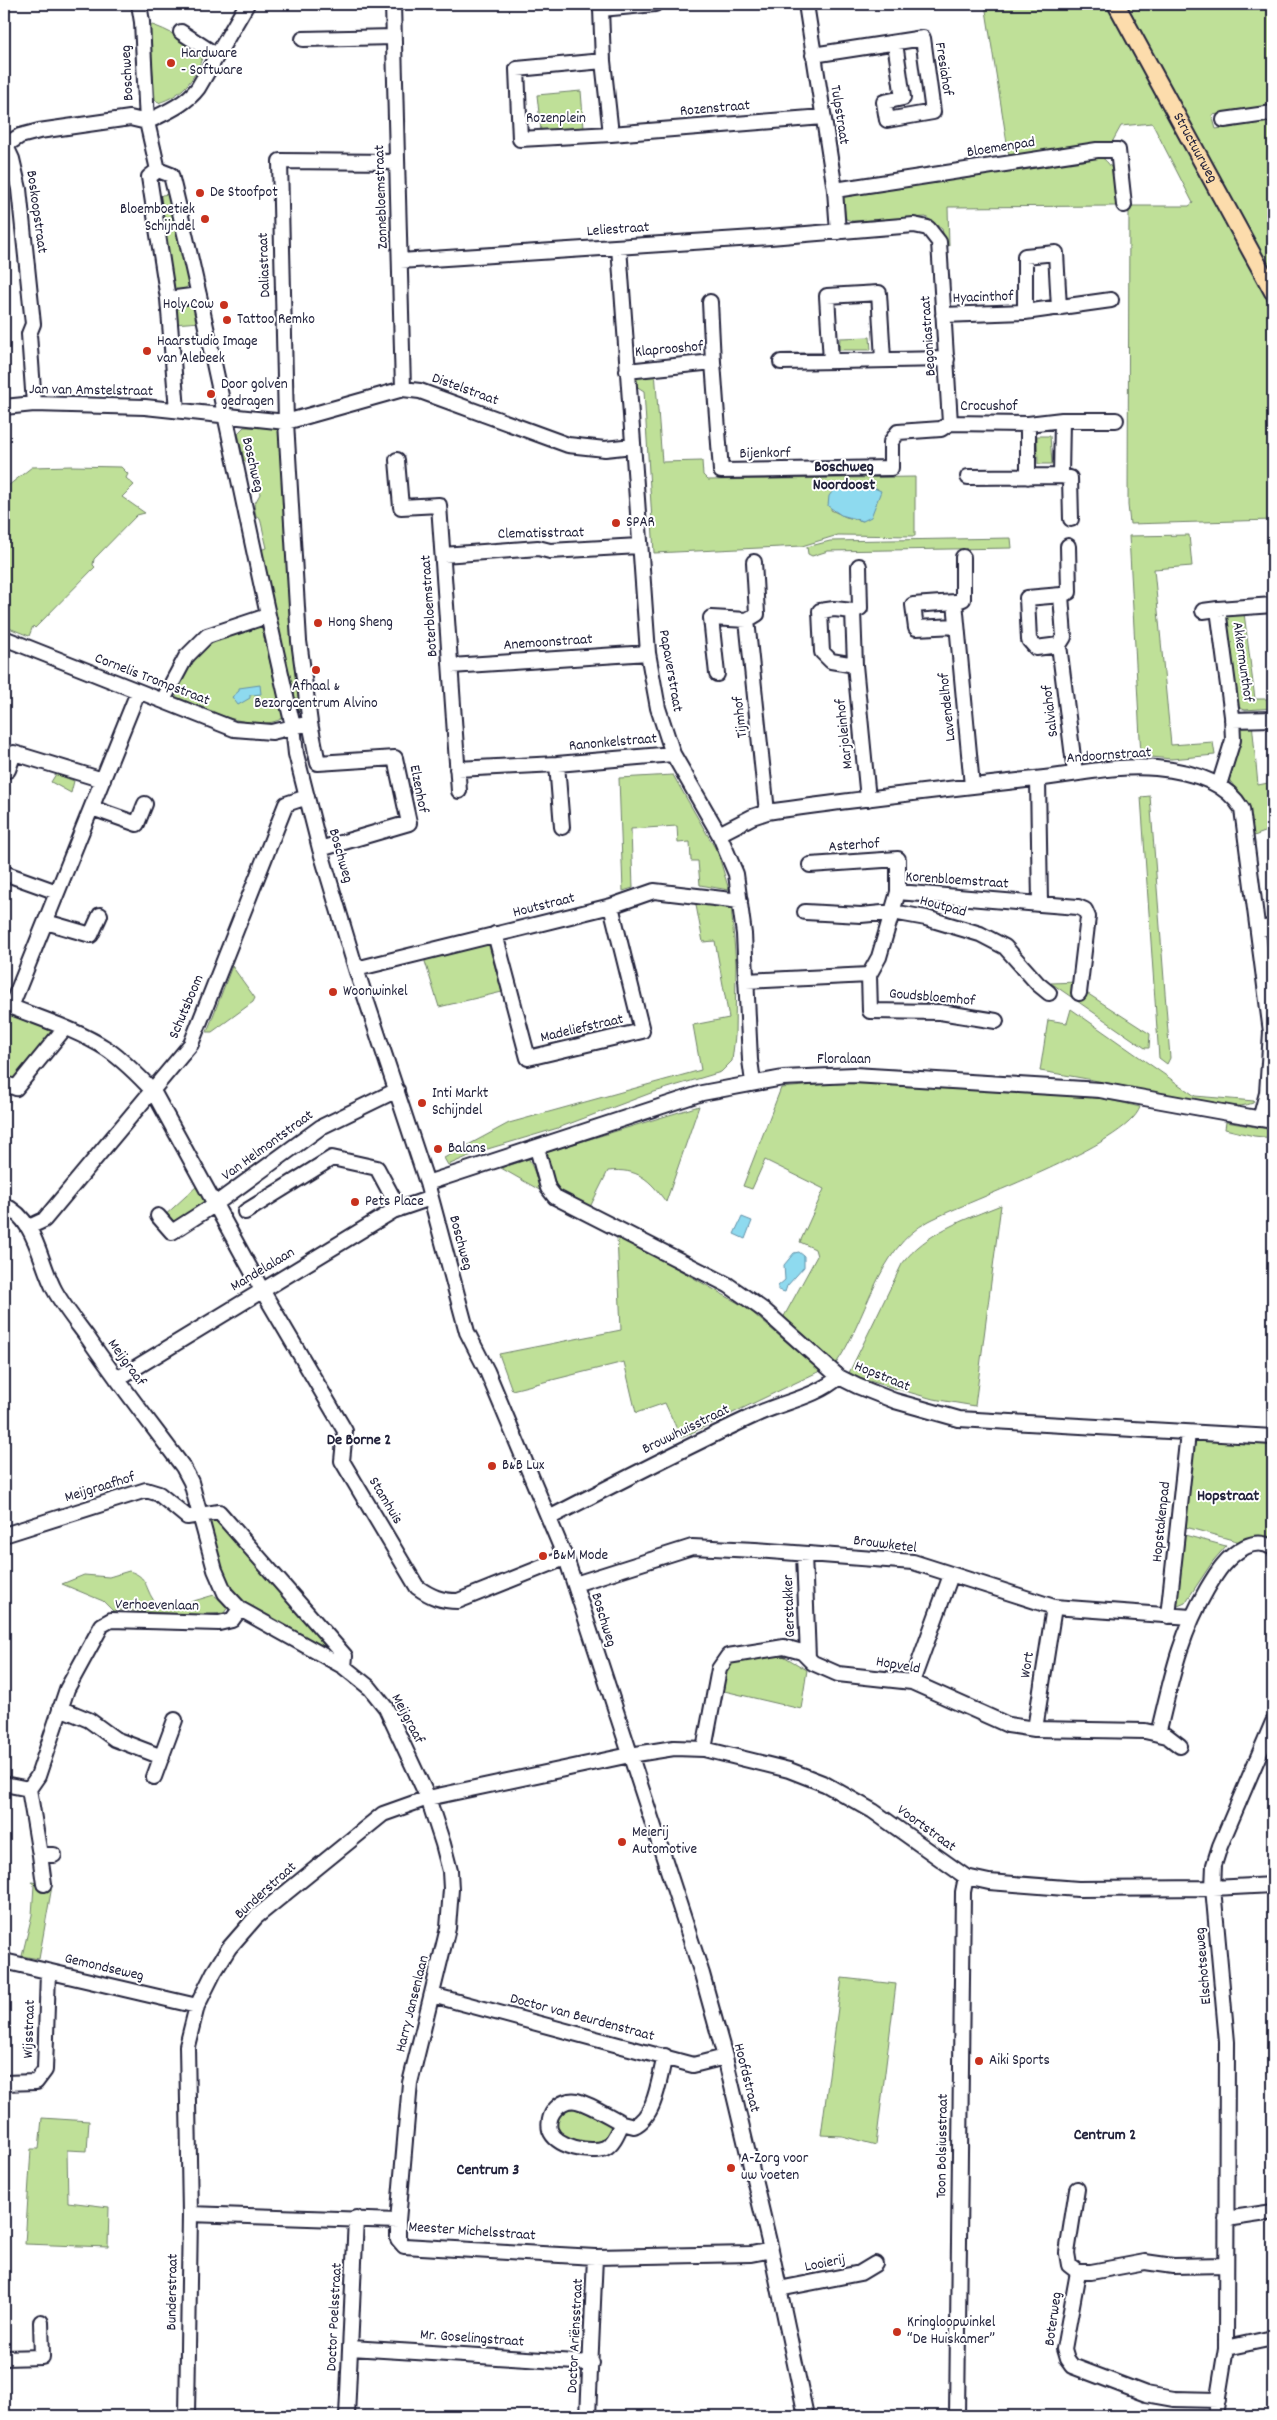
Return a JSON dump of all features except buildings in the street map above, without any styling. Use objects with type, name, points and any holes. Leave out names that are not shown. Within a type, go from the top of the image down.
[{"type":"main road","name":"Structuurweg","points":[[1116,4],[1273,292]]},
{"type":"street","name":"Boschweg","points":[[139,4],[142,22],[147,122],[158,170],[171,175],[259,569],[267,616],[293,726],[296,754],[320,849],[356,969],[427,1183],[467,1332],[487,1371],[565,1558],[630,1755]]},
{"type":"street","points":[[4,145],[20,136],[39,131],[130,118],[147,122],[181,105],[191,98],[198,88],[247,4]]},
{"type":"street","name":"Zonnebloemstraat","points":[[392,4],[403,389]]},
{"type":"street","points":[[601,6],[655,4]]},
{"type":"street","name":"Tulpstraat","points":[[806,4],[835,190],[838,232]]},
{"type":"street","name":"Rozenplein","points":[[601,6],[602,61],[611,134],[520,139],[517,69],[602,61]]},
{"type":"street","points":[[181,32],[216,55]]},
{"type":"street","points":[[303,39],[394,37]]},
{"type":"street","name":"Fresiahof","points":[[813,55],[923,38],[933,112],[887,120],[884,102],[903,98],[895,43]]},
{"type":"street","points":[[1224,120],[1273,113]]},
{"type":"street","name":"Rozenstraat","points":[[611,134],[823,117]]},
{"type":"street","name":"Boskoopstraat","points":[[4,145],[12,159],[20,199],[33,324],[30,334],[34,404]]},
{"type":"street","name":"Bloemenpad","points":[[835,190],[1097,150],[1118,150],[1124,205]]},
{"type":"street","name":"Daliastraat","points":[[286,422],[280,161],[397,162]]},
{"type":"street","points":[[158,170],[149,177],[168,300],[177,410],[286,422]]},
{"type":"street","name":"Begoniastraat","points":[[838,232],[914,225],[928,228],[939,242],[950,423]]},
{"type":"street","name":"Leliestraat","points":[[400,261],[838,232]]},
{"type":"street","name":"Papaverstraat","points":[[619,247],[648,653],[658,708],[673,754],[719,834],[736,874],[740,901],[753,1082]]},
{"type":"street","name":"Hyacinthof","points":[[1025,312],[1025,256],[1056,253],[1059,308]]},
{"type":"street","points":[[831,361],[827,296],[879,294],[883,359]]},
{"type":"street","points":[[168,300],[199,295]]},
{"type":"street","name":"Hyacinthof","points":[[943,316],[1025,312],[1111,300]]},
{"type":"street","name":"Klaprooshof","points":[[627,371],[713,362],[710,302]]},
{"type":"street","points":[[781,362],[947,359]]},
{"type":"street","name":"Bijenkorf","points":[[713,362],[721,471],[891,468],[891,442],[894,436],[905,430],[941,429],[950,423]]},
{"type":"street","name":"Distelstraat","points":[[286,422],[403,389],[420,391],[568,444],[604,449],[633,446]]},
{"type":"street","name":"Jan van Amstelstraat","points":[[4,407],[34,404],[177,410]]},
{"type":"street","points":[[1062,420],[1062,476]]},
{"type":"street","name":"Crocushof","points":[[950,423],[1028,424],[1062,420],[1116,420]]},
{"type":"street","name":"Boschweg","points":[[286,422],[299,640],[310,723]]},
{"type":"street","name":"Crocushof","points":[[1028,424],[1028,477]]},
{"type":"street","name":"Boterbloemstraat","points":[[397,460],[401,507],[439,504],[459,791]]},
{"type":"street","points":[[968,477],[1062,476],[1070,478],[1071,519]]},
{"type":"street","name":"Clematisstraat","points":[[442,555],[538,548],[550,551],[639,546]]},
{"type":"street","name":"Salviahof","points":[[1068,546],[1069,592],[1061,595],[1064,637],[1059,645],[1075,773]]},
{"type":"street","name":"Lavendelhof","points":[[963,557],[963,599],[955,602],[972,786]]},
{"type":"street","points":[[717,674],[711,618],[747,620],[758,614],[754,562]]},
{"type":"street","name":"Marjoleinhof","points":[[859,566],[860,608],[853,612],[855,665],[868,799]]},
{"type":"street","points":[[1059,645],[1036,648],[1029,640],[1027,598],[1061,595]]},
{"type":"street","points":[[955,602],[913,605],[916,628],[956,626]]},
{"type":"street","name":"Akkermunthof","points":[[1203,611],[1273,605]]},
{"type":"street","points":[[853,612],[834,609],[820,611],[820,622],[822,652],[831,661],[855,665]]},
{"type":"street","name":"Akkermunthof","points":[[1218,609],[1233,740],[1219,785]]},
{"type":"street","points":[[163,700],[186,657],[207,636],[267,616]]},
{"type":"street","name":"Tijmhof","points":[[747,620],[768,812]]},
{"type":"street","name":"Cornelis Trompstraat","points":[[4,638],[234,729],[272,732],[293,726]]},
{"type":"street","name":"Anemoonstraat","points":[[451,666],[648,653]]},
{"type":"street","points":[[7,1005],[46,922],[138,692]]},
{"type":"street","name":"Akkermunthof","points":[[1232,720],[1273,719]]},
{"type":"street","points":[[293,726],[310,723]]},
{"type":"street","name":"Elzenhof","points":[[310,723],[318,763],[395,758],[408,823],[320,849]]},
{"type":"street","points":[[8,770],[14,753],[103,780]]},
{"type":"street","name":"Ranonkelstraat","points":[[457,769],[557,764],[673,754]]},
{"type":"street","name":"Ranonkelstraat","points":[[557,764],[562,827]]},
{"type":"street","name":"Andoornstraat","points":[[719,834],[752,817],[768,812],[1075,773],[1155,768],[1198,776],[1219,785],[1237,801],[1242,809],[1271,1032],[1267,1120]]},
{"type":"street","points":[[1038,779],[1040,904]]},
{"type":"street","name":"Schutsboom","points":[[29,1227],[44,1220],[191,1044],[286,804],[307,797]]},
{"type":"street","points":[[92,808],[138,824],[144,804]]},
{"type":"street","name":"Asterhof","points":[[810,865],[898,859],[898,892]]},
{"type":"street","points":[[4,873],[57,892]]},
{"type":"street","name":"Houtstraat","points":[[356,969],[611,906],[654,891],[740,901]]},
{"type":"street","name":"Korenbloemstraat","points":[[868,975],[879,957],[898,892],[1078,907],[1085,910],[1088,917],[1079,992]]},
{"type":"street","name":"Madeliefstraat","points":[[495,934],[528,1058],[642,1031],[611,906]]},
{"type":"street","name":"Houtpad","points":[[805,912],[861,915],[893,912],[933,920],[997,942],[1012,953],[1038,984],[1049,993]]},
{"type":"street","points":[[46,922],[91,935],[100,915]]},
{"type":"street","points":[[1258,930],[1273,926]]},
{"type":"street","points":[[746,981],[868,975]]},
{"type":"street","name":"Goudsbloemhof","points":[[868,975],[870,1011],[940,1012],[996,1021]]},
{"type":"street","name":"Van Helmontstraat","points":[[7,1005],[64,1029],[107,1050],[153,1091],[262,1290]]},
{"type":"street","points":[[4,1084],[16,1088],[64,1029]]},
{"type":"street","name":"Floralaan","points":[[427,1183],[702,1093],[753,1082],[817,1075],[854,1074],[1035,1084],[1100,1090],[1267,1120]]},
{"type":"street","name":"Van Helmontstraat","points":[[158,1216],[172,1232],[214,1205],[321,1127],[397,1090]]},
{"type":"street","name":"Hopstraat","points":[[537,1148],[548,1188],[555,1197],[645,1245],[728,1284],[765,1311],[839,1377],[895,1401],[959,1419],[1273,1437]]},
{"type":"street","points":[[244,1212],[332,1158],[377,1168],[399,1209]]},
{"type":"street","name":"Mandelalaan","points":[[117,1379],[399,1209],[431,1198]]},
{"type":"street","points":[[4,1206],[20,1216],[29,1227]]},
{"type":"street","name":"Meijgraaf","points":[[29,1227],[42,1264],[56,1292],[117,1379],[183,1467],[191,1482],[219,1581],[225,1593],[240,1609],[344,1667],[370,1688],[386,1708],[428,1798]]},
{"type":"street","name":"Stamhuis","points":[[262,1290],[345,1431],[342,1461],[417,1587],[430,1596],[443,1601],[458,1601],[565,1558]]},
{"type":"street","name":"Brouwhuisstraat","points":[[549,1518],[672,1454],[756,1414],[828,1387],[839,1377]]},
{"type":"street","name":"Hopstakenpad","points":[[1168,1616],[1188,1433]]},
{"type":"street","name":"Meijgraafhof","points":[[4,1535],[146,1490],[159,1494],[187,1516],[201,1516]]},
{"type":"street","points":[[201,1516],[215,1512],[224,1516],[345,1656],[344,1667]]},
{"type":"street","points":[[1158,1734],[1176,1657],[1191,1617],[1222,1565],[1237,1551],[1251,1544],[1266,1543],[1273,1548]]},
{"type":"street","name":"Brouwketel","points":[[575,1584],[692,1547],[913,1562],[1054,1607],[1191,1617]]},
{"type":"street","name":"Gerstakker","points":[[804,1554],[808,1658]]},
{"type":"street","points":[[912,1682],[951,1575]]},
{"type":"street","name":"Wort","points":[[1035,1729],[1054,1607]]},
{"type":"street","name":"Verhoevenlaan","points":[[29,1789],[38,1776],[60,1708],[75,1672],[99,1629],[106,1622],[111,1620],[219,1624],[232,1620],[240,1609]]},
{"type":"street","name":"Hopveld","points":[[704,1749],[719,1669],[728,1656],[784,1647],[802,1652],[813,1663],[838,1674],[912,1682],[1008,1726],[1035,1729],[1145,1731],[1167,1736],[1180,1746]]},
{"type":"street","points":[[60,1708],[89,1720],[115,1739],[162,1757]]},
{"type":"street","points":[[154,1777],[175,1720]]},
{"type":"street","name":"Elschotseweg","points":[[1215,2416],[1226,2348],[1227,2042],[1213,1888],[1214,1865],[1220,1846],[1273,1722]]},
{"type":"street","name":"Voortstraat","points":[[630,1755],[674,1748],[704,1749],[790,1770],[825,1784],[873,1811],[966,1877],[989,1882],[1078,1889],[1213,1888],[1273,1885]]},
{"type":"street","name":"Bunderstraat","points":[[186,2416],[190,2214],[187,2046],[197,2006],[214,1972],[229,1948],[256,1917],[383,1814],[428,1798],[630,1755]]},
{"type":"street","name":"Hoofdstraat","points":[[630,1755],[702,1974],[725,2057],[771,2250],[806,2416]]},
{"type":"street","points":[[4,1784],[29,1789],[47,1855],[44,1884]]},
{"type":"street","name":"Harry Jansenlaan","points":[[398,2222],[410,2083],[448,1928],[451,1889],[448,1862],[428,1798]]},
{"type":"street","name":"Toon Bolsiusstraat","points":[[957,2416],[963,1892],[966,1877]]},
{"type":"street","name":"Gemondseweg","points":[[4,1961],[197,2006]]},
{"type":"street","name":"Wijsstraat","points":[[4,2083],[36,2082],[45,2070],[48,1972]]},
{"type":"street","name":"Doctor van Beurdenstraat","points":[[432,1995],[693,2065],[725,2057]]},
{"type":"street","points":[[622,2122],[611,2143],[604,2148],[582,2150],[565,2145],[555,2138],[550,2130],[553,2112],[559,2104],[567,2101],[577,2101],[634,2126],[640,2123],[649,2110],[665,2056]]},
{"type":"street","points":[[1077,2190],[1067,2253],[1070,2265],[1078,2272],[1091,2272],[1145,2262],[1174,2266],[1225,2265]]},
{"type":"street","points":[[1226,2219],[1273,2212]]},
{"type":"street","name":"Meester Michelsstraat","points":[[190,2214],[356,2218],[398,2222],[398,2239],[404,2246],[596,2257],[751,2254],[771,2250]]},
{"type":"street","name":"Doctor Poelsstraat","points":[[346,2416],[351,2348],[356,2218]]},
{"type":"street","name":"Doctor Ariënsstraat","points":[[588,2416],[596,2257]]},
{"type":"street","name":"Looierij","points":[[779,2289],[860,2274],[875,2264]]},
{"type":"street","name":"Boterweg","points":[[1078,2272],[1064,2348],[1067,2359],[1072,2366],[1146,2394],[1174,2399],[1218,2400]]},
{"type":"street","points":[[4,2358],[42,2357],[40,2322]]},
{"type":"street","points":[[1226,2348],[1273,2338]]},
{"type":"street","name":"Mr. Goselingstraat","points":[[351,2348],[592,2363]]},
{"type":"green space","points":[[985,4],[1106,4],[1259,276],[1273,303],[1273,520],[1130,524],[1128,505],[1129,206],[1189,206],[1193,203],[1152,123],[1121,126],[1110,146],[1099,145],[1009,156]]},
{"type":"green space","points":[[1122,4],[1273,4],[1273,106],[1212,115],[1216,129],[1273,120],[1273,277]]},
{"type":"green space","points":[[149,24],[178,37],[198,52],[202,58],[186,86],[174,96],[158,103],[155,99]]},
{"type":"green space","points":[[581,91],[584,128],[541,131],[537,95]]},
{"type":"green space","points":[[1101,157],[1107,162],[1114,173],[1116,206],[948,207],[949,246],[946,246],[942,229],[926,217],[852,221],[846,219],[843,199],[845,196]]},
{"type":"green space","points":[[169,194],[191,271],[189,285],[182,291],[173,288],[156,201],[162,195]]},
{"type":"green space","points":[[188,303],[194,308],[200,322],[174,324],[175,309],[179,304]]},
{"type":"green space","points":[[870,337],[871,350],[839,350],[840,338]]},
{"type":"green space","points":[[655,371],[662,462],[702,461],[703,475],[708,480],[915,477],[915,536],[838,535],[802,546],[654,553],[644,391],[633,384],[634,372]],"holes":[[[872,487],[878,489],[863,521],[846,517],[831,510],[835,488]]]},
{"type":"green space","points":[[244,427],[275,428],[279,432],[304,711],[296,712],[259,550],[267,548],[260,518],[256,516],[254,505],[260,494],[254,467],[244,460],[238,433]]},
{"type":"green space","points":[[1037,436],[1050,436],[1052,464],[1038,464]]},
{"type":"green space","points":[[32,467],[121,467],[128,474],[126,478],[134,485],[122,497],[145,513],[137,515],[94,559],[93,565],[95,567],[35,628],[33,626],[29,636],[4,626],[4,489]]},
{"type":"green space","points":[[1189,535],[1192,566],[1154,569],[1171,745],[1213,742],[1215,755],[1171,759],[1141,756],[1129,536]]},
{"type":"green space","points":[[1011,538],[1012,548],[828,551],[812,556],[808,554],[807,547],[830,541]]},
{"type":"green space","points":[[1244,613],[1255,699],[1273,699],[1273,708],[1245,710],[1235,706],[1224,615]]},
{"type":"green space","points":[[261,624],[283,718],[271,722],[258,723],[243,721],[212,712],[173,695],[191,666],[207,647],[228,635]]},
{"type":"green space","points":[[1252,722],[1258,785],[1273,782],[1273,829],[1254,836],[1249,807],[1228,778],[1238,751],[1238,723]]},
{"type":"green space","points":[[56,774],[74,781],[71,793],[51,782]]},
{"type":"green space","points":[[673,775],[718,853],[729,890],[700,885],[698,861],[691,861],[690,842],[678,843],[677,826],[631,829],[633,888],[623,891],[619,778]]},
{"type":"green space","points":[[1150,796],[1170,1058],[1167,1064],[1159,1058],[1141,797]]},
{"type":"green space","points":[[695,900],[731,905],[736,964],[735,1036],[732,1061],[721,1072],[651,1093],[558,1128],[481,1151],[448,1165],[444,1158],[509,1123],[701,1070],[693,1025],[729,1018],[715,941],[703,942]]},
{"type":"green space","points":[[1273,934],[1273,977],[1268,935]]},
{"type":"green space","points":[[487,939],[502,992],[439,1007],[423,955]]},
{"type":"green space","points":[[232,966],[255,998],[253,1002],[212,1032],[207,1032]]},
{"type":"green space","points":[[1077,982],[1079,988],[1150,1034],[1149,1048],[1145,1048],[1051,983]]},
{"type":"green space","points":[[1071,1009],[1195,1096],[1254,1101],[1253,1103],[1241,1106],[1212,1105],[1040,1071],[1048,1020],[1067,1023]]},
{"type":"green space","points":[[4,1010],[54,1031],[14,1082],[4,1077]]},
{"type":"green space","points":[[909,1081],[996,1086],[1054,1092],[1140,1107],[1129,1122],[1108,1138],[1079,1154],[929,1221],[911,1233],[896,1249],[884,1267],[856,1328],[835,1365],[782,1320],[817,1256],[815,1249],[800,1242],[824,1189],[765,1160],[752,1189],[743,1186],[781,1088],[839,1083]]},
{"type":"green space","points":[[699,1106],[666,1202],[648,1181],[635,1173],[627,1171],[608,1171],[590,1207],[555,1188],[544,1160],[547,1152]]},
{"type":"green space","points":[[1226,1122],[1273,1130],[1273,1138],[1254,1136],[1225,1129]]},
{"type":"green space","points":[[529,1159],[543,1192],[501,1168]]},
{"type":"green space","points":[[197,1186],[207,1200],[168,1228],[162,1218]]},
{"type":"green space","points":[[1001,1205],[975,1406],[933,1399],[848,1375],[902,1264],[922,1243],[934,1235]]},
{"type":"green space","points":[[617,1235],[747,1308],[820,1371],[681,1438],[665,1403],[636,1413],[624,1362],[512,1390],[499,1354],[621,1330]]},
{"type":"green space","points":[[1196,1437],[1273,1441],[1273,1545],[1253,1541],[1240,1542],[1182,1526]]},
{"type":"green space","points":[[216,1516],[334,1654],[242,1603],[224,1575],[210,1522]]},
{"type":"green space","points":[[1177,1533],[1226,1546],[1213,1561],[1185,1603],[1171,1609]]},
{"type":"green space","points":[[129,1571],[140,1576],[155,1602],[170,1605],[214,1595],[228,1607],[224,1613],[198,1615],[113,1611],[103,1601],[62,1584],[84,1575],[109,1577]]},
{"type":"green space","points":[[780,1654],[807,1670],[801,1709],[720,1690],[724,1665],[733,1660]]},
{"type":"green space","points":[[32,1882],[52,1886],[39,1959],[22,1956],[32,1915],[34,1885]]},
{"type":"green space","points":[[842,1978],[896,1984],[876,2145],[842,2136],[821,2135]]},
{"type":"green space","points":[[569,2109],[581,2109],[615,2124],[610,2136],[602,2143],[590,2143],[574,2140],[558,2133],[557,2118]]},
{"type":"green space","points":[[42,2118],[89,2121],[87,2151],[67,2150],[68,2202],[109,2207],[108,2247],[25,2244],[31,2149],[39,2149]]},
{"type":"water","points":[[872,487],[881,491],[871,517],[863,521],[841,515],[828,506],[829,496],[835,488]]},
{"type":"water","points":[[260,685],[261,694],[250,695],[250,698],[238,705],[232,697],[239,691],[239,688]]},
{"type":"water","points":[[742,1217],[752,1221],[745,1239],[734,1234]]},
{"type":"water","points":[[799,1252],[804,1256],[804,1267],[787,1286],[785,1292],[778,1290],[778,1286],[785,1280],[784,1265],[794,1253]]},
{"type":"place","name":"Hardware - Software","points":[[171,63]]},
{"type":"place","name":"De Stoofpot","points":[[200,193]]},
{"type":"place","name":"Bloemboetiek Schijndel","points":[[205,219]]},
{"type":"place","name":"Holy Cow","points":[[224,305]]},
{"type":"place","name":"Tattoo Remko","points":[[227,320]]},
{"type":"place","name":"Haarstudio Image van Alebeek","points":[[147,351]]},
{"type":"place","name":"Door golven gedragen","points":[[211,394]]},
{"type":"place","name":"SPAR","points":[[616,523]]},
{"type":"place","name":"Hong Sheng","points":[[318,623]]},
{"type":"place","name":"Afhaal & Bezorgcentrum Alvino","points":[[316,670]]},
{"type":"place","name":"Woonwinkel","points":[[333,992]]},
{"type":"place","name":"Inti Markt Schijndel","points":[[422,1103]]},
{"type":"place","name":"Balans","points":[[438,1149]]},
{"type":"place","name":"Pets Place","points":[[355,1202]]},
{"type":"place","name":"B&B Lux","points":[[492,1466]]},
{"type":"place","name":"B&M Mode","points":[[543,1556]]},
{"type":"place","name":"Meierij Automotive","points":[[622,1842]]},
{"type":"place","name":"Aiki Sports","points":[[979,2061]]},
{"type":"place","name":"A-Zorg voor uw voeten","points":[[731,2168]]},
{"type":"place","name":"Kringloopwinkel “De Huiskamer”","points":[[897,2332]]},
{"type":"district","name":"Boschweg Noordoost","points":[[844,476]]},
{"type":"district","name":"De Borne 2","points":[[359,1440]]},
{"type":"district","name":"Hopstraat","points":[[1228,1496]]},
{"type":"district","name":"Centrum 2","points":[[1105,2135]]},
{"type":"district","name":"Centrum 3","points":[[488,2170]]}]
